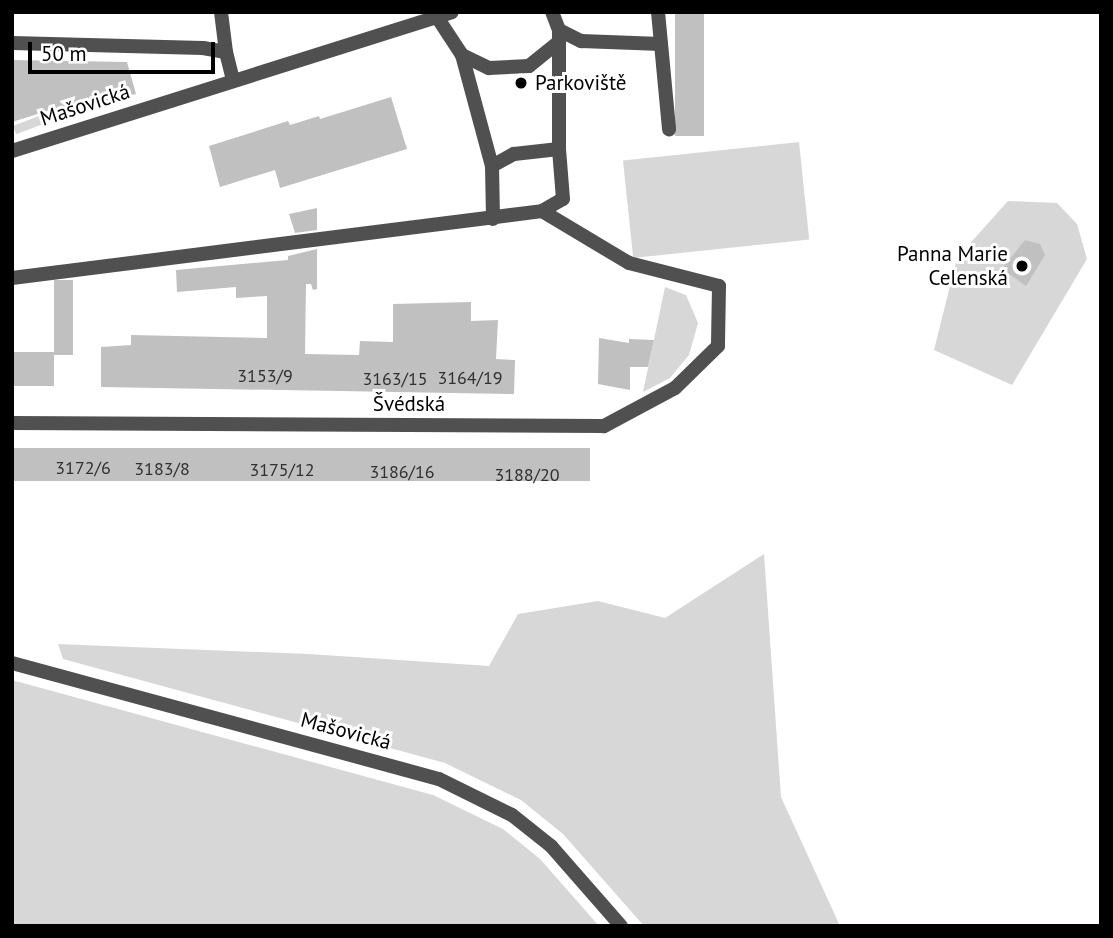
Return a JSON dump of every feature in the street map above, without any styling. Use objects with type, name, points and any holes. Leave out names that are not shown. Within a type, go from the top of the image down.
[{"type":"street","points":[[221,12],[233,80]]},
{"type":"street","name":"Mašovická","points":[[12,151],[452,12]]},
{"type":"street","points":[[12,278],[542,211],[563,199],[559,149],[559,36],[552,12]]},
{"type":"street","points":[[658,12],[669,128]]},
{"type":"street","points":[[437,18],[462,55],[492,166],[493,219]]},
{"type":"street","points":[[462,55],[489,68],[529,66],[559,36]]},
{"type":"street","points":[[559,36],[581,41],[661,44]]},
{"type":"street","points":[[12,43],[203,48],[226,52]]},
{"type":"street","points":[[492,166],[514,154],[559,149]]},
{"type":"street","name":"Švédská","points":[[12,423],[604,426],[675,388],[718,345],[719,286],[629,263],[542,211]]},
{"type":"street","name":"Mašovická","points":[[12,663],[439,779],[512,815],[551,846],[621,926]]},
{"type":"shaded area","points":[[96,94],[99,102],[16,134],[13,126]]},
{"type":"shaded area","points":[[799,142],[809,239],[633,258],[623,161]]},
{"type":"shaded area","points":[[1008,201],[1057,203],[1077,224],[1087,259],[1012,385],[934,350],[957,258]]},
{"type":"shaded area","points":[[665,287],[686,295],[698,323],[689,355],[670,378],[643,392]]},
{"type":"shaded area","points":[[764,554],[781,797],[840,926],[644,926],[563,834],[521,800],[445,763],[63,659],[58,644],[309,654],[489,666],[518,614],[598,601],[665,618]]},
{"type":"shaded area","points":[[12,680],[433,795],[503,829],[540,859],[599,926],[12,926]]},
{"type":"building","points":[[675,12],[704,12],[704,136],[675,136]]},
{"type":"building","points":[[12,60],[127,62],[136,94],[91,104],[89,98],[12,122]]},
{"type":"building","points":[[391,97],[407,149],[280,188],[275,170],[220,187],[209,146],[288,121],[290,125],[319,116],[320,119]]},
{"type":"building","points":[[317,208],[317,230],[295,233],[289,214]]},
{"type":"building","name":"Panna Marie Celenská","points":[[1025,240],[1040,244],[1045,255],[1026,286],[1002,269]]},
{"type":"building","points":[[317,249],[317,289],[313,290],[311,284],[306,284],[305,354],[359,355],[360,341],[393,342],[393,304],[471,302],[471,321],[498,320],[496,359],[515,360],[514,394],[101,387],[101,347],[131,345],[131,335],[267,338],[267,296],[236,298],[236,287],[177,292],[176,270],[288,260],[288,256]]},
{"type":"building","points":[[54,280],[73,280],[73,355],[54,355]]},
{"type":"building","points":[[599,338],[629,343],[629,339],[654,340],[648,367],[630,367],[630,390],[598,384]]},
{"type":"building","points":[[12,352],[54,352],[54,386],[12,386]]},
{"type":"building","points":[[12,448],[590,448],[590,481],[12,481]]},
{"type":"place","name":"Parkoviště","points":[[521,83]]},
{"type":"place","name":"Panna Marie Celenská","points":[[1022,266]]}]
